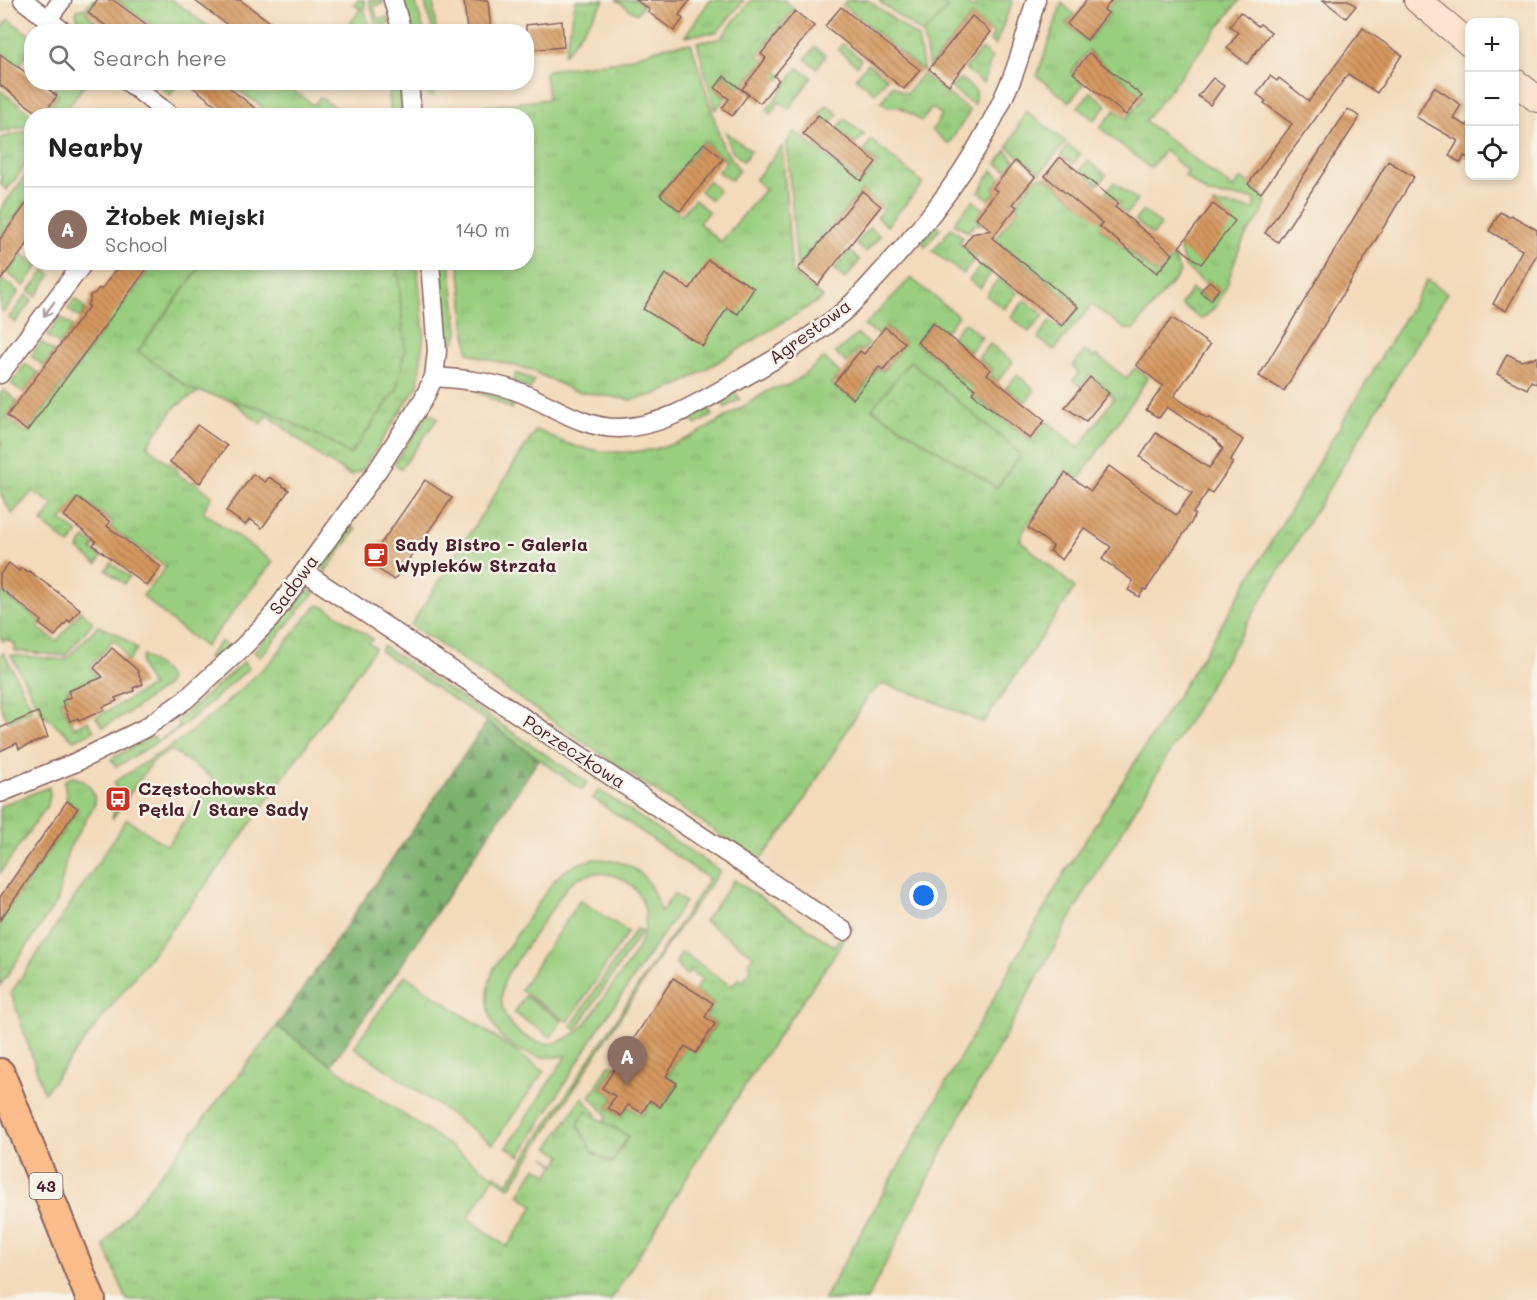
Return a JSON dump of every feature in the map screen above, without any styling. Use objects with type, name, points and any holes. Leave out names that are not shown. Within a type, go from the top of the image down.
[{"type":"main road","points":[[1417,0],[1465,40]]},
{"type":"main road","points":[[1519,84],[1537,99]]},
{"type":"main road","name":"43","points":[[0,1073],[91,1300]]},
{"type":"street","points":[[23,0],[54,24]]},
{"type":"street","points":[[48,19],[62,0]]},
{"type":"street","points":[[393,0],[400,24]]},
{"type":"street","name":"Agrestowa","points":[[434,377],[499,386],[519,392],[574,418],[601,427],[621,428],[640,426],[665,419],[752,373],[844,311],[905,246],[958,180],[986,134],[1013,76],[1036,0]]},
{"type":"street","points":[[138,90],[161,108]]},
{"type":"street","points":[[410,90],[411,108]]},
{"type":"street","points":[[0,374],[78,270]]},
{"type":"street","name":"Sadowa","points":[[0,793],[74,763],[145,728],[185,700],[219,671],[270,619],[383,462],[423,400],[434,377],[437,365],[437,340],[431,270]]},
{"type":"street","name":"Porzeczkowa","points":[[304,572],[844,931]]},
{"type":"green space","points":[[92,0],[97,0],[86,13],[95,21],[94,24],[79,24],[76,12],[86,8]]},
{"type":"green space","points":[[116,0],[172,0],[205,24],[150,24]]},
{"type":"green space","points":[[357,0],[364,0],[368,24],[349,24],[361,9],[354,5]]},
{"type":"green space","points":[[369,0],[382,0],[383,3],[374,6],[377,19],[388,17],[390,24],[376,24]]},
{"type":"green space","points":[[403,0],[415,0],[422,24],[410,24]]},
{"type":"green space","points":[[424,0],[433,0],[435,24],[431,24]]},
{"type":"green space","points":[[576,0],[605,0],[564,55]]},
{"type":"green space","points":[[617,0],[636,0],[643,6],[636,14]]},
{"type":"green space","points":[[710,0],[744,0],[717,32],[685,36]]},
{"type":"green space","points":[[751,0],[784,0],[794,9],[758,55],[782,76],[779,80],[761,64],[740,88],[724,75],[714,88],[726,98],[715,110],[697,42],[720,39]]},
{"type":"green space","points":[[847,0],[868,0],[918,38],[924,72],[843,5]]},
{"type":"green space","points":[[880,0],[963,0],[973,8],[979,0],[1013,0],[995,46],[990,41],[994,33],[972,15],[929,67],[923,34]]},
{"type":"green space","points":[[880,0],[938,0],[948,8],[923,34]]},
{"type":"green space","points":[[1115,0],[1240,0],[1145,121],[1233,188],[1241,178],[1258,191],[1265,201],[1262,214],[1247,234],[1236,256],[1225,291],[1219,302],[1201,319],[1181,304],[1192,289],[1211,301],[1220,290],[1208,280],[1205,283],[1185,267],[1179,247],[1234,221],[1213,204],[1255,209],[1255,199],[1208,194],[1185,176],[1188,172],[1165,150],[1150,168],[1100,128],[1115,110],[1127,118],[1144,97],[1088,51],[1071,72],[1083,85],[1069,102],[1037,76],[1062,3],[1074,14],[1066,24],[1087,41],[1110,14],[1107,10]]},
{"type":"green space","points":[[8,19],[24,31],[24,59],[19,66],[0,51],[0,30]]},
{"type":"green space","points":[[691,43],[723,147],[739,170],[731,180],[718,172],[726,161],[704,141],[659,195],[681,215],[695,199],[708,212],[699,223],[721,242],[765,189],[755,180],[782,147],[792,272],[823,298],[683,383],[654,395],[631,400],[574,391],[531,370],[468,352],[460,270],[534,270],[534,108],[472,108],[548,99],[545,73],[548,70],[620,61],[667,46]]},
{"type":"green space","points":[[843,44],[861,59],[857,65],[838,50]]},
{"type":"green space","points":[[815,47],[826,55],[817,68],[805,59]]},
{"type":"green space","points":[[982,49],[992,58],[983,83],[965,69]]},
{"type":"green space","points":[[868,63],[887,78],[875,93],[856,78]]},
{"type":"green space","points":[[798,68],[812,77],[789,109],[779,102],[770,114],[767,110]]},
{"type":"green space","points":[[922,74],[970,111],[949,144],[932,130],[942,115],[932,108],[922,121],[900,107],[888,107],[881,102],[893,85],[907,93]]},
{"type":"green space","points":[[960,78],[976,91],[974,105],[951,88]]},
{"type":"green space","points":[[0,90],[24,108],[24,127],[0,133]]},
{"type":"green space","points":[[81,90],[67,108],[50,108],[59,96],[52,91]]},
{"type":"green space","points":[[164,90],[174,90],[170,95]]},
{"type":"green space","points":[[238,90],[293,90],[314,105],[320,97],[336,108],[261,108],[262,106]]},
{"type":"green space","points":[[389,90],[391,92],[401,91],[402,108],[390,108]]},
{"type":"green space","points":[[422,90],[433,90],[434,96],[428,95]]},
{"type":"green space","points":[[1091,92],[1107,105],[1094,120],[1078,107]]},
{"type":"green space","points":[[827,105],[838,114],[830,124],[819,115]]},
{"type":"green space","points":[[1026,111],[1066,142],[1040,173],[1008,147]]},
{"type":"green space","points":[[845,119],[864,135],[855,144],[837,129]]},
{"type":"green space","points":[[794,131],[861,183],[878,163],[864,151],[871,140],[923,183],[887,226],[877,217],[884,209],[862,190],[797,269],[787,143]]},
{"type":"green space","points":[[24,132],[24,167],[7,190],[0,184],[2,177],[0,175],[0,138]]},
{"type":"green space","points":[[726,132],[751,151],[743,161],[731,150]]},
{"type":"green space","points":[[1068,145],[1080,154],[1073,164],[1061,155]]},
{"type":"green space","points":[[1006,150],[1015,161],[1007,170],[997,164]]},
{"type":"green space","points":[[1088,161],[1106,175],[1098,185],[1080,170]]},
{"type":"green space","points":[[992,170],[1001,178],[993,188],[996,191],[989,199],[979,192]]},
{"type":"green space","points":[[24,177],[24,205],[0,238],[0,210]]},
{"type":"green space","points":[[1037,177],[1045,177],[1103,223],[1100,228],[1158,275],[1174,256],[1180,273],[1134,329],[1125,329],[1092,305],[1054,350],[1038,338],[1050,321],[1062,329],[1079,307],[995,239],[1019,208],[1015,205]]},
{"type":"green space","points":[[708,181],[719,190],[711,200],[700,191]]},
{"type":"green space","points":[[1114,182],[1137,200],[1127,214],[1118,207],[1120,203],[1106,192]]},
{"type":"green space","points":[[973,200],[983,209],[976,219],[982,224],[975,224],[968,232],[954,223]]},
{"type":"green space","points":[[1143,211],[1161,225],[1153,235],[1135,220]]},
{"type":"green space","points":[[932,222],[940,228],[925,247],[922,239]]},
{"type":"green space","points":[[870,227],[880,236],[866,252],[856,244]]},
{"type":"green space","points":[[951,228],[963,237],[959,243],[977,256],[963,274],[933,251]]},
{"type":"green space","points":[[850,251],[860,260],[845,279],[834,270]]},
{"type":"green space","points":[[22,254],[24,255],[24,270],[35,270],[24,286],[8,273]]},
{"type":"green space","points":[[982,264],[992,272],[980,288],[969,280]]},
{"type":"green space","points":[[45,270],[51,275],[36,296],[29,291]]},
{"type":"green space","points":[[149,270],[418,270],[424,332],[418,385],[363,469],[351,476],[322,458],[268,415],[261,424],[226,396],[201,390],[176,406],[147,446],[177,470],[179,475],[191,483],[193,481],[212,496],[203,512],[273,562],[205,647],[143,596],[166,567],[110,527],[113,522],[79,497],[61,520],[78,533],[69,545],[42,522],[54,505],[33,491],[12,514],[0,493],[0,444],[2,443],[0,439],[0,394],[4,390],[17,401],[6,418],[26,433],[108,324],[102,319],[115,301],[122,306]]},
{"type":"green space","points":[[198,270],[398,270],[405,349],[397,389],[350,455],[335,444],[264,409],[190,389],[138,351]]},
{"type":"green space","points":[[441,270],[451,270],[458,332],[455,341],[449,343]]},
{"type":"green space","points":[[911,278],[958,316],[945,332],[932,322],[916,343],[976,390],[973,395],[1031,441],[1047,421],[1079,448],[1114,398],[1090,375],[1080,386],[1073,380],[1079,373],[1073,366],[1085,351],[1094,358],[1096,355],[1126,378],[1135,368],[1148,378],[1079,479],[1065,472],[1026,526],[1020,540],[1075,588],[983,723],[924,697],[882,684],[868,696],[792,820],[759,861],[411,625],[536,430],[570,445],[606,452],[633,452],[657,448],[703,431],[773,388],[788,385],[824,358],[840,373],[832,384],[854,400],[878,368],[883,371],[905,343],[886,326],[878,334],[864,326]]},
{"type":"green space","points":[[999,278],[1017,293],[1004,309],[986,295]]},
{"type":"green space","points":[[3,280],[19,292],[4,312],[0,309],[0,284]]},
{"type":"green space","points":[[1427,280],[1447,293],[1084,894],[963,1111],[867,1300],[823,1300],[1065,872],[1209,646]]},
{"type":"green space","points":[[26,295],[32,300],[15,323],[9,318]]},
{"type":"green space","points":[[75,299],[86,309],[80,318],[68,309]]},
{"type":"green space","points":[[1025,300],[1044,315],[1029,332],[1011,317]]},
{"type":"green space","points":[[61,317],[73,327],[60,345],[47,336]]},
{"type":"green space","points":[[964,322],[982,337],[970,352],[952,337]]},
{"type":"green space","points":[[858,334],[869,344],[863,351],[859,349],[847,363],[835,353]]},
{"type":"green space","points":[[41,342],[54,352],[44,366],[31,356]]},
{"type":"green space","points":[[990,344],[1013,362],[998,381],[990,375],[993,370],[978,358]]},
{"type":"green space","points":[[910,361],[1021,454],[997,488],[872,409]]},
{"type":"green space","points":[[25,364],[38,373],[23,392],[11,384]]},
{"type":"green space","points":[[516,373],[534,380],[530,390],[513,381]]},
{"type":"green space","points":[[1017,375],[1035,390],[1025,402],[1006,388]]},
{"type":"green space","points":[[734,389],[740,399],[725,408],[720,400]]},
{"type":"green space","points":[[476,391],[498,394],[515,400],[512,409]]},
{"type":"green space","points":[[703,407],[708,408],[713,415],[695,425],[690,415]]},
{"type":"green space","points":[[429,413],[438,418],[401,469],[394,463]]},
{"type":"green space","points":[[351,526],[356,530],[325,572],[323,564]]},
{"type":"green space","points":[[85,538],[95,545],[92,550],[102,557],[97,564],[78,549]]},
{"type":"green space","points":[[111,563],[129,577],[124,584],[106,570]]},
{"type":"green space","points":[[312,590],[316,591],[260,657],[254,652],[301,595]]},
{"type":"green space","points":[[0,591],[41,622],[37,627],[57,641],[81,611],[93,622],[65,656],[15,651],[15,644],[8,640],[2,641],[0,635]]},
{"type":"green space","points":[[319,605],[373,639],[369,643],[375,648],[222,864],[44,1093],[11,993],[127,819],[167,846],[214,779],[171,750],[152,762],[112,819],[116,802],[120,802],[120,795],[116,795],[114,782],[182,739],[225,704],[272,660]]},
{"type":"green space","points":[[98,626],[118,634],[137,649],[128,662],[120,646],[113,640],[90,667],[97,677],[67,690],[69,697],[60,701],[74,727],[88,721],[94,731],[74,740],[41,712],[11,655],[65,660]]},
{"type":"green space","points":[[221,641],[229,648],[223,655],[207,658]]},
{"type":"green space","points":[[383,646],[587,782],[582,790],[488,722],[380,651]]},
{"type":"green space","points":[[4,653],[33,710],[8,722],[0,705],[0,655]]},
{"type":"green space","points":[[143,655],[164,671],[169,679],[167,685],[134,709],[103,727],[96,717],[152,686],[141,664]]},
{"type":"green space","points":[[244,662],[248,669],[181,728],[116,767],[111,759],[150,737],[154,737],[157,742],[180,727],[177,722],[180,718]]},
{"type":"green space","points":[[487,722],[539,759],[400,967],[331,1065],[277,1026]]},
{"type":"green space","points":[[72,777],[86,782],[93,794],[95,804],[68,850],[58,900],[0,986],[0,920],[78,809],[67,801],[64,781]]},
{"type":"green space","points":[[49,787],[50,796],[47,806],[0,873],[0,806]]},
{"type":"green space","points":[[599,790],[720,871],[671,939],[511,1186],[508,1187],[494,1177],[468,1218],[507,1247],[534,1206],[520,1196],[520,1193],[536,1167],[549,1175],[555,1165],[545,1157],[556,1165],[562,1156],[549,1147],[583,1096],[597,1114],[595,1117],[586,1112],[628,1136],[604,1122],[607,1115],[590,1097],[609,1065],[615,1066],[600,1088],[614,1097],[607,1108],[621,1117],[628,1107],[642,1116],[651,1102],[661,1108],[677,1083],[667,1076],[686,1047],[696,1053],[716,1024],[706,1017],[714,1003],[695,990],[702,979],[690,971],[687,975],[679,969],[676,962],[682,952],[731,986],[738,979],[744,980],[751,969],[749,962],[753,955],[704,921],[734,880],[834,946],[850,926],[853,928],[714,1133],[611,1300],[127,1300],[104,1245],[277,1026],[494,1176],[508,1183],[709,879],[593,798]]},
{"type":"green space","points":[[594,859],[620,862],[638,872],[651,888],[661,912],[674,894],[685,902],[597,1031],[520,1156],[507,1147],[566,1056],[545,1057],[526,1053],[512,1046],[502,1037],[494,1026],[490,1013],[488,999],[490,984],[494,968],[552,883],[566,870]],"holes":[[[600,873],[624,880],[638,893],[644,906],[646,920],[644,933],[631,959],[581,1028],[571,1036],[551,1043],[532,1039],[515,1030],[505,1015],[501,996],[506,976],[568,885],[580,877]]]},
{"type":"green space","points":[[580,900],[628,932],[568,1022],[520,990]]},
{"type":"green space","points":[[637,928],[642,931],[576,1030],[571,1026]]},
{"type":"green space","points":[[405,975],[544,1071],[493,1144],[354,1047]]},
{"type":"green space","points":[[525,996],[562,1020],[551,1037],[514,1013]]},
{"type":"green space","points":[[586,1111],[628,1136],[612,1163],[593,1153],[578,1125]]},
{"type":"building","points":[[97,0],[113,0],[146,24],[104,24],[88,13]]},
{"type":"building","points":[[194,0],[240,0],[273,24],[226,24]]},
{"type":"building","points":[[464,0],[488,0],[490,24],[466,24]]},
{"type":"building","points":[[636,0],[690,0],[679,15],[683,19],[674,31]]},
{"type":"building","points":[[1087,0],[1112,0],[1104,10],[1108,13],[1087,40],[1067,24]]},
{"type":"building","points":[[1323,0],[1348,0],[1356,6],[1346,18]]},
{"type":"building","points":[[841,7],[920,70],[904,89],[825,26]]},
{"type":"building","points":[[795,11],[814,26],[774,76],[779,80],[760,103],[742,89],[766,58],[761,54]]},
{"type":"building","points":[[1240,12],[1258,26],[1260,24],[1271,32],[1247,64],[1227,48],[1238,33],[1230,26]]},
{"type":"building","points":[[972,16],[991,32],[949,85],[929,69]]},
{"type":"building","points":[[562,21],[564,47],[534,49],[534,24]]},
{"type":"building","points":[[1363,28],[1402,55],[1377,93],[1348,74],[1261,193],[1248,184],[1292,124],[1264,103],[1266,101],[1257,94],[1270,76],[1277,81],[1279,78],[1309,101]]},
{"type":"building","points":[[1089,53],[1142,96],[1126,115],[1073,73]]},
{"type":"building","points":[[0,54],[24,71],[24,90],[49,90],[57,96],[48,108],[31,108],[0,85]]},
{"type":"building","points":[[724,76],[748,95],[732,116],[722,108],[729,99],[715,88]]},
{"type":"building","points":[[1213,78],[1224,86],[1210,105],[1198,96]]},
{"type":"building","points":[[1434,87],[1461,105],[1453,118],[1465,125],[1465,156],[1461,163],[1449,156],[1458,141],[1416,117]]},
{"type":"building","points":[[196,90],[232,90],[255,108],[220,108]]},
{"type":"building","points":[[1348,109],[1360,117],[1278,242],[1265,233]]},
{"type":"building","points":[[818,115],[876,162],[861,181],[803,134]]},
{"type":"building","points":[[704,143],[723,159],[680,211],[660,195]]},
{"type":"building","points":[[1060,157],[1118,203],[1115,207],[1173,254],[1157,273],[1099,226],[1102,223],[1045,176]]},
{"type":"building","points":[[1015,161],[1035,177],[1013,204],[1017,207],[992,238],[1078,307],[1062,326],[963,246],[972,234],[991,230],[976,218],[997,191],[993,188]]},
{"type":"building","points":[[1388,161],[1414,177],[1284,391],[1259,376]]},
{"type":"building","points":[[862,191],[881,206],[818,285],[798,269]]},
{"type":"building","points":[[1213,204],[1235,221],[1201,264],[1179,247]]},
{"type":"building","points":[[24,207],[24,249],[0,281],[0,239]]},
{"type":"building","points":[[1500,212],[1509,217],[1511,215],[1537,230],[1537,254],[1506,311],[1493,304],[1522,250],[1489,231]]},
{"type":"building","points":[[708,260],[754,288],[738,314],[727,308],[703,346],[643,309],[665,274],[690,289]]},
{"type":"building","points":[[115,270],[146,270],[27,431],[7,416],[89,306],[87,305],[90,295],[99,288],[101,290]]},
{"type":"building","points":[[1209,281],[1219,289],[1211,300],[1200,292]]},
{"type":"building","points":[[1172,318],[1210,345],[1174,396],[1243,440],[1230,461],[1233,463],[1212,493],[1208,491],[1193,513],[1195,514],[1191,523],[1139,597],[1128,590],[1133,581],[1102,559],[1111,547],[1084,528],[1062,560],[1050,551],[1053,546],[1028,528],[1065,473],[1091,491],[1109,466],[1176,515],[1192,493],[1140,457],[1156,433],[1209,468],[1223,449],[1216,440],[1167,407],[1159,418],[1146,410],[1163,386],[1136,365]]},
{"type":"building","points":[[933,323],[991,370],[987,374],[1045,420],[1030,439],[972,393],[975,389],[917,342]]},
{"type":"building","points":[[885,327],[905,343],[883,370],[879,367],[853,399],[834,383],[860,351],[864,354]]},
{"type":"building","points":[[1507,354],[1521,361],[1537,357],[1537,384],[1531,381],[1527,389],[1497,374]]},
{"type":"building","points":[[1090,377],[1109,393],[1086,421],[1065,407]]},
{"type":"building","points":[[197,425],[227,446],[200,483],[170,462]]},
{"type":"building","points":[[253,474],[265,482],[269,477],[289,490],[262,528],[250,519],[245,525],[226,511]]},
{"type":"building","points":[[425,480],[452,498],[394,580],[368,562]]},
{"type":"building","points":[[78,497],[110,522],[107,526],[161,567],[147,586],[93,545],[96,541],[64,516]]},
{"type":"building","points":[[9,563],[19,571],[21,568],[29,571],[80,609],[55,636],[39,624],[42,621],[0,588],[0,574]]},
{"type":"building","points":[[112,648],[137,670],[143,684],[133,688],[134,691],[115,698],[117,701],[103,707],[104,710],[79,721],[78,718],[70,721],[62,701],[71,697],[68,691],[103,677],[94,668]]},
{"type":"building","points":[[38,712],[48,737],[19,749],[17,743],[0,751],[0,728]]},
{"type":"building","points":[[67,801],[78,808],[0,920],[0,897]]},
{"type":"building","points":[[673,978],[713,1003],[705,1017],[715,1024],[696,1053],[685,1046],[666,1076],[677,1083],[660,1107],[650,1100],[642,1113],[628,1105],[621,1116],[608,1108],[615,1096],[602,1088]]},
{"type":"place","name":"Sady Bistro - Galeria Wypieków Strzała","points":[[376,555]]},
{"type":"place","name":"Częstochowska Pętla / Stare Sady","points":[[118,799]]},
{"type":"place","name":"Żłobek Miejski","points":[[627,1086]]}]
